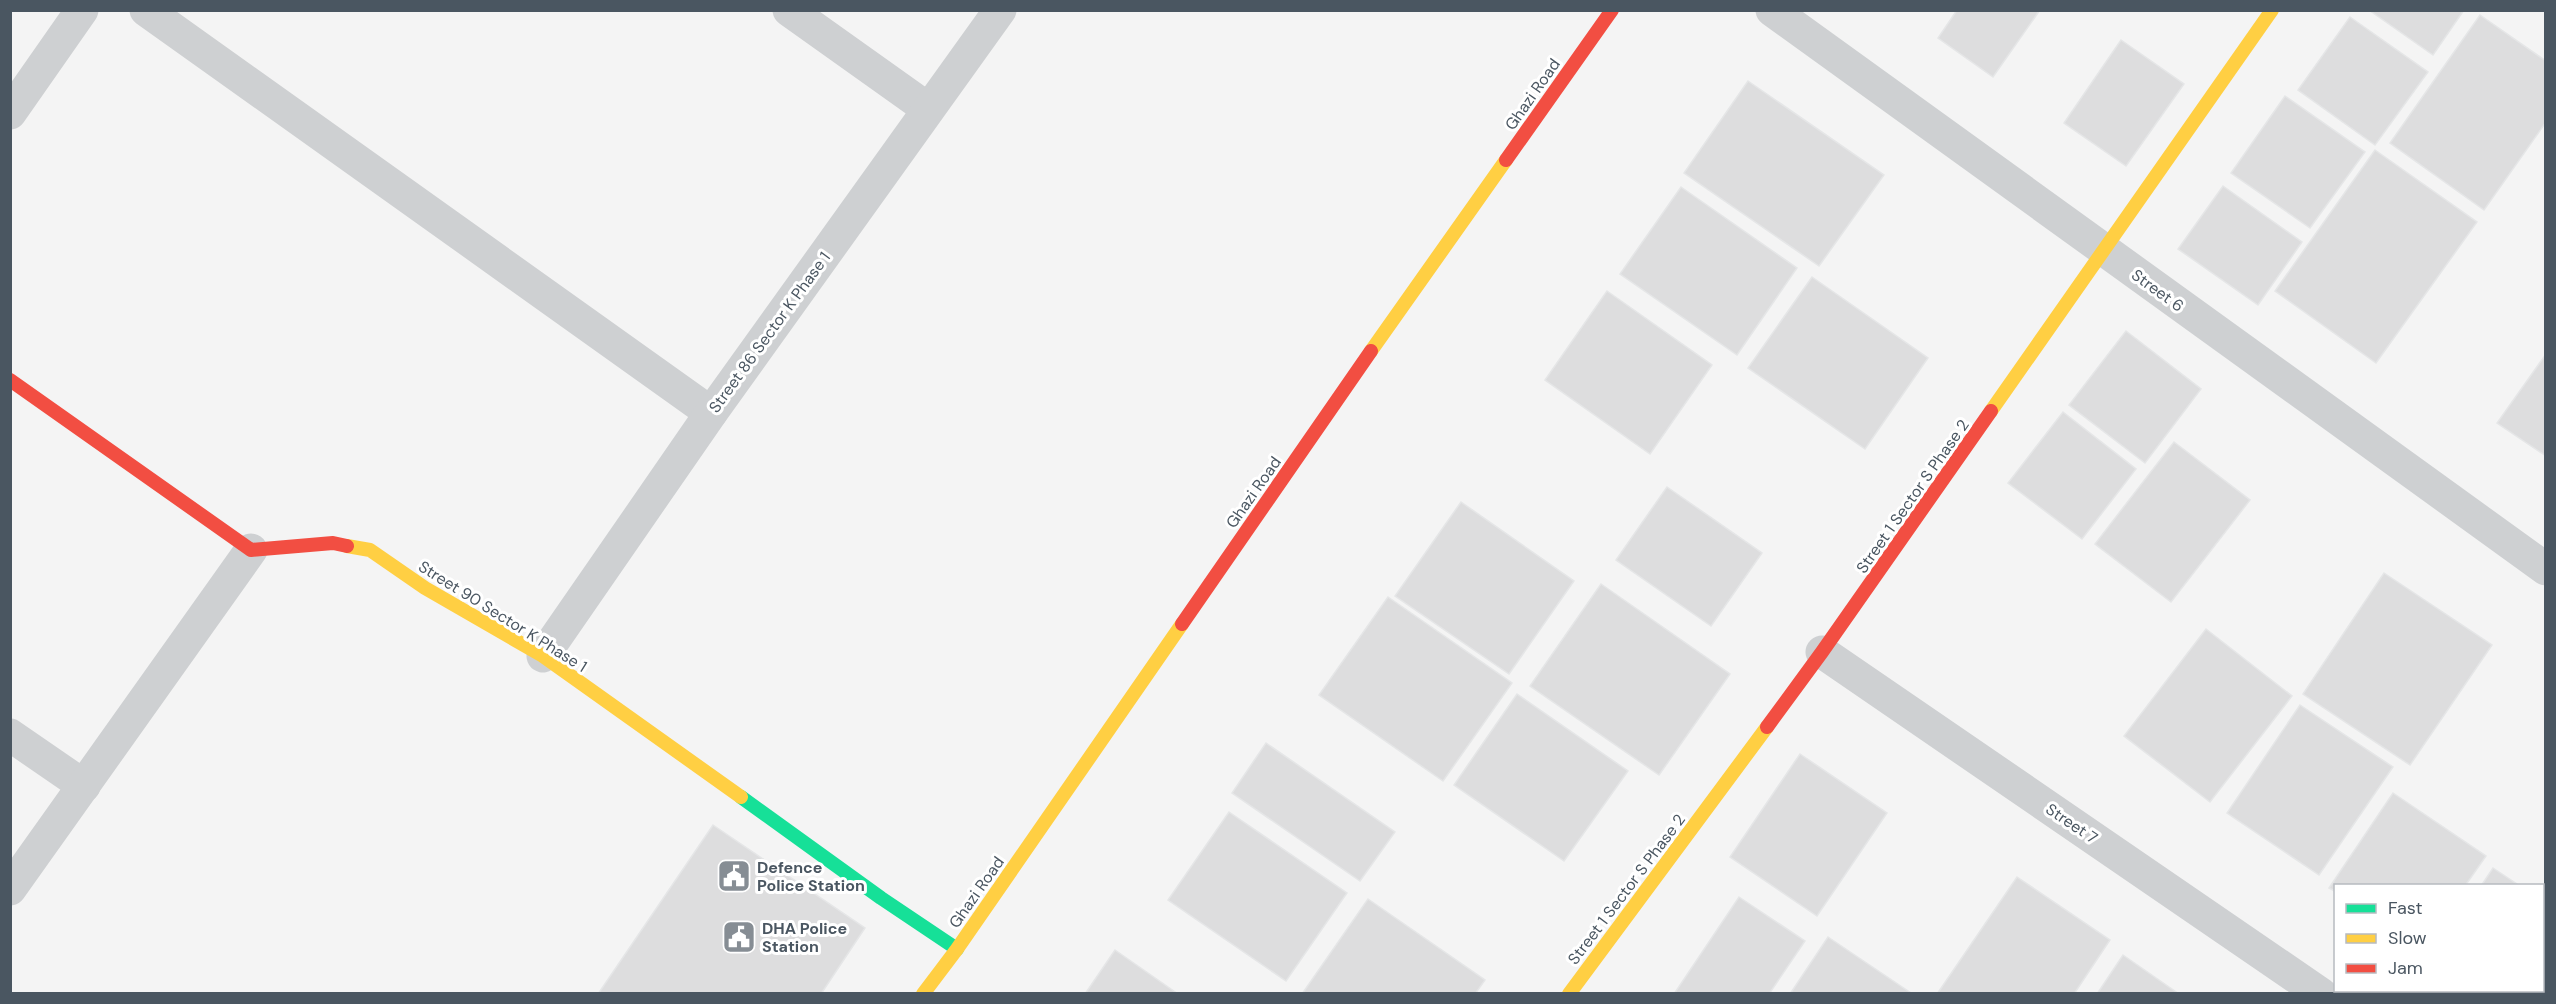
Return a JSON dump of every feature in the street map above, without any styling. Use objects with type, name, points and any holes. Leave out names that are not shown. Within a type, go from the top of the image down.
[{"type":"street","points":[[10,113],[82,10]]},
{"type":"street","points":[[146,10],[711,414]]},
{"type":"street","points":[[789,10],[928,109]]},
{"type":"street","name":"Street 86 Sector K Phase 1","points":[[543,656],[711,414],[1000,10]]},
{"type":"street","name":"Ghazi Road","points":[[923,993],[957,949],[1359,368],[1612,10]]},
{"type":"street","name":"Street 6","points":[[1772,10],[2546,569]]},
{"type":"street","name":"Street 1 Sector S Phase 2","points":[[1569,993],[1822,652],[2272,10]]},
{"type":"street","points":[[10,380],[251,550],[10,889]]},
{"type":"street","name":"Street 90 Sector K Phase 1","points":[[251,550],[333,543],[370,550],[424,588],[543,656],[957,949]]},
{"type":"street","name":"Street 7","points":[[1822,652],[2321,993]]},
{"type":"street","points":[[10,735],[84,786]]},
{"type":"building","points":[[1957,10],[2040,10],[1993,77],[1938,38]]},
{"type":"building","points":[[2369,10],[2464,10],[2433,55]]},
{"type":"building","points":[[2480,15],[2546,61],[2546,122],[2484,210],[2390,143]]},
{"type":"building","points":[[2350,17],[2428,72],[2375,145],[2298,90]]},
{"type":"building","points":[[2121,40],[2184,84],[2126,166],[2064,123]]},
{"type":"building","points":[[1748,81],[1884,175],[1819,266],[1684,173]]},
{"type":"building","points":[[2285,96],[2365,152],[2310,228],[2231,173]]},
{"type":"building","points":[[2375,150],[2477,222],[2376,363],[2275,291]]},
{"type":"building","points":[[2223,186],[2302,242],[2258,305],[2178,249]]},
{"type":"building","points":[[1681,187],[1797,268],[1737,355],[1620,274]]},
{"type":"building","points":[[1812,277],[1928,358],[1865,449],[1748,368]]},
{"type":"building","points":[[1607,291],[1712,365],[1650,454],[1545,380]]},
{"type":"building","points":[[2126,331],[2201,389],[2145,463],[2069,405]]},
{"type":"building","points":[[2546,354],[2546,456],[2497,423]]},
{"type":"building","points":[[2063,412],[2136,469],[2082,539],[2008,483]]},
{"type":"building","points":[[2174,442],[2250,500],[2171,602],[2095,544]]},
{"type":"building","points":[[1667,487],[1762,553],[1711,626],[1616,560]]},
{"type":"building","points":[[1461,502],[1574,581],[1509,674],[1395,596]]},
{"type":"building","points":[[2384,573],[2492,645],[2410,765],[2303,694]]},
{"type":"building","points":[[1601,584],[1730,674],[1659,775],[1530,686]]},
{"type":"building","points":[[1388,597],[1512,683],[1443,781],[1319,695]]},
{"type":"building","points":[[2206,629],[2292,696],[2210,802],[2124,736]]},
{"type":"building","points":[[1517,694],[1628,771],[1564,861],[1454,785]]},
{"type":"building","points":[[2300,705],[2393,767],[2319,875],[2227,813]]},
{"type":"building","points":[[1266,743],[1395,832],[1360,881],[1232,793]]},
{"type":"building","points":[[1800,754],[1887,813],[1817,916],[1730,857]]},
{"type":"building","points":[[2393,793],[2486,856],[2466,884],[2334,884],[2334,891],[2329,888]]},
{"type":"building","points":[[1229,812],[1347,893],[1286,981],[1168,900]]},
{"type":"building","name":"Defence Police Station","points":[[713,825],[865,928],[821,994],[598,994]]},
{"type":"building","points":[[2493,868],[2517,884],[2482,884]]},
{"type":"building","points":[[2017,877],[2110,940],[2074,994],[1937,994]]},
{"type":"building","points":[[1739,897],[1805,941],[1769,994],[1674,994]]},
{"type":"building","points":[[1368,899],[1485,980],[1475,994],[1302,994]]},
{"type":"building","points":[[2544,902],[2546,903],[2546,987],[2544,990]]},
{"type":"building","points":[[1828,937],[1911,993],[1790,994]]},
{"type":"building","points":[[1115,950],[1178,994],[1085,994]]},
{"type":"building","points":[[2123,955],[2179,994],[2097,994]]},
{"type":"building","points":[[2458,992],[2542,992],[2541,994],[2461,994]]},
{"type":"traffic: fast","points":[[741,797],[881,898],[957,949]]},
{"type":"traffic: slow","points":[[1991,411],[2272,10]]},
{"type":"traffic: slow","points":[[1371,351],[1506,160]]},
{"type":"traffic: slow","points":[[347,546],[370,550],[425,588],[543,656],[741,797]]},
{"type":"traffic: slow","points":[[923,994],[957,949],[1182,624]]},
{"type":"traffic: slow","points":[[1569,994],[1767,727]]},
{"type":"traffic: jam","points":[[1506,160],[1612,10]]},
{"type":"traffic: jam","points":[[1182,624],[1371,351]]},
{"type":"traffic: jam","points":[[10,380],[251,550],[333,543],[347,546]]},
{"type":"traffic: jam","points":[[1767,727],[1991,411]]},
{"type":"place","name":"Defence Police Station","points":[[734,876]]},
{"type":"place","name":"DHA Police Station","points":[[739,937]]}]
